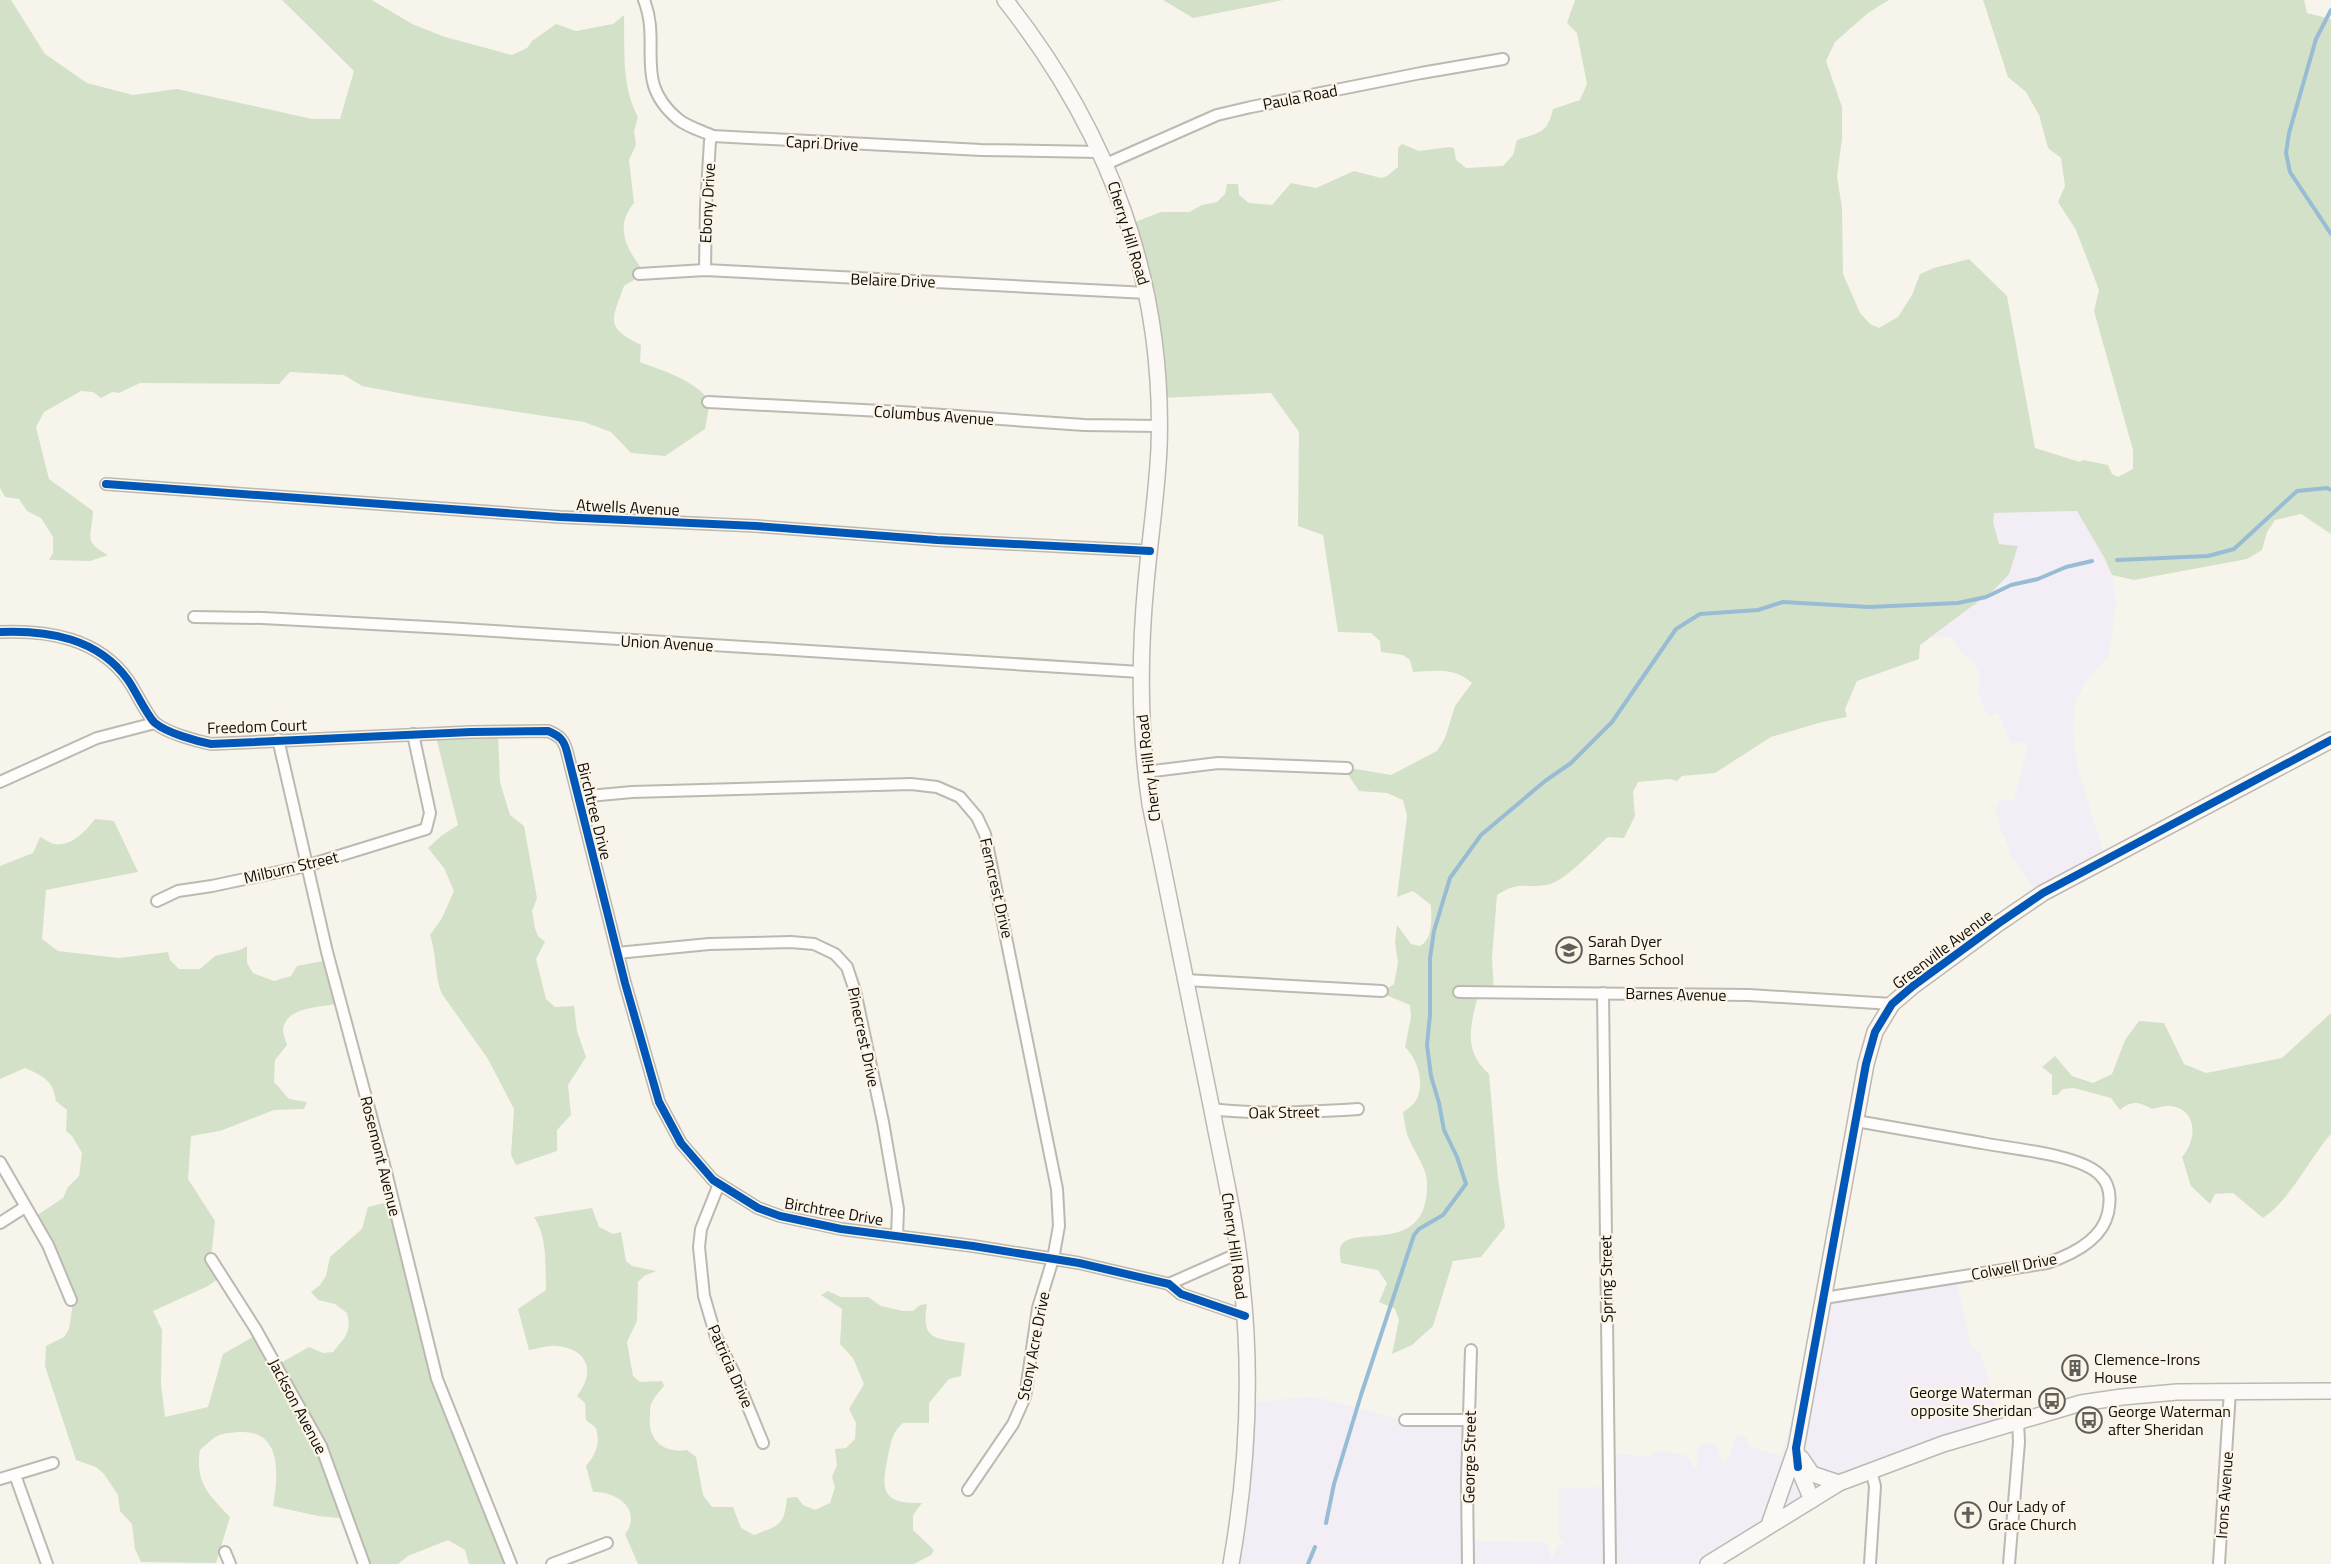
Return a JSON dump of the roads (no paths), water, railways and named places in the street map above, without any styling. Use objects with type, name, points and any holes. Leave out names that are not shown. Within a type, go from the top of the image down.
[{"type":"main road","name":"Cherry Hill Road","points":[[1005,0],[1067,87],[1103,158],[1141,264],[1156,349],[1159,426],[1140,672],[1140,698],[1145,772],[1239,1253],[1247,1359],[1244,1453],[1231,1564]]},
{"type":"main road","name":"Greenville Avenue","points":[[1812,1500],[1798,1467],[1796,1448],[1869,1053],[1875,1032],[1892,1004],[1912,986],[2043,893],[2331,740]]},
{"type":"main road","points":[[1712,1563],[1839,1483],[1943,1444],[2081,1403],[2177,1392],[2331,1390]]},
{"type":"main road","points":[[1796,1448],[1803,1463],[1812,1474],[1839,1483]]},
{"type":"main road","points":[[1769,1525],[1796,1448]]},
{"type":"street","name":"Capri Drive","points":[[644,0],[651,24],[651,78],[660,100],[680,121],[713,136],[1103,158]]},
{"type":"street","name":"Paula Road","points":[[1103,158],[1158,140],[1228,112],[1503,59]]},
{"type":"street","name":"Ebony Drive","points":[[705,270],[706,206],[710,141],[713,136]]},
{"type":"street","name":"Belaire Drive","points":[[639,274],[705,270],[1147,293]]},
{"type":"street","name":"Columbus Avenue","points":[[708,402],[901,412],[1084,425],[1159,426]]},
{"type":"street","name":"Atwells Avenue","points":[[106,484],[560,517],[756,526],[937,540],[1149,550]]},
{"type":"street","name":"Union Avenue","points":[[194,617],[263,618],[423,627],[1140,672]]},
{"type":"street","points":[[0,632],[48,633],[88,646],[124,674],[155,723],[97,738],[0,782]]},
{"type":"street","name":"Freedom Court","points":[[155,723],[181,736],[211,744],[413,734],[548,732],[556,735]]},
{"type":"street","name":"Milburn Street","points":[[157,902],[178,891],[306,866],[426,829],[429,813],[413,734]]},
{"type":"street","name":"Birchtree Drive","points":[[556,735],[564,742],[617,953],[659,1102],[681,1143],[695,1161],[719,1184],[758,1208],[780,1216],[841,1229],[1053,1259],[1169,1284],[1181,1294],[1245,1316]]},
{"type":"street","name":"Rosemont Avenue","points":[[278,739],[306,866],[437,1378],[511,1564]]},
{"type":"street","points":[[1145,772],[1218,763],[1347,768]]},
{"type":"street","name":"Ferncrest Drive","points":[[578,797],[632,792],[893,783],[937,788],[960,797],[977,817],[985,834],[1054,1164],[1059,1226],[1053,1259]]},
{"type":"street","name":"Pinecrest Drive","points":[[617,953],[709,944],[791,942],[814,944],[835,954],[847,967],[855,991],[898,1209],[897,1236]]},
{"type":"street","points":[[1185,980],[1382,991]]},
{"type":"street","name":"Barnes Avenue","points":[[1459,992],[1749,995],[1892,1004]]},
{"type":"street","name":"Spring Street","points":[[1603,993],[1610,1564]]},
{"type":"street","name":"Oak Street","points":[[1211,1109],[1246,1114],[1358,1109]]},
{"type":"street","name":"Colwell Drive","points":[[1824,1298],[2047,1263],[2060,1259],[2092,1239],[2103,1225],[2111,1199],[2106,1182],[2101,1175],[2075,1161],[1856,1121]]},
{"type":"street","points":[[0,1162],[48,1245],[71,1300]]},
{"type":"street","name":"Patricia Drive","points":[[719,1184],[701,1229],[699,1247],[704,1296],[716,1337],[735,1375],[763,1443]]},
{"type":"street","points":[[0,1223],[25,1207]]},
{"type":"street","points":[[1169,1284],[1239,1253]]},
{"type":"street","name":"Jackson Avenue","points":[[211,1259],[294,1394],[321,1446],[364,1564]]},
{"type":"street","name":"Stony Acre Drive","points":[[968,1490],[1013,1424],[1025,1397],[1038,1308],[1053,1259]]},
{"type":"street","name":"George Street","points":[[1468,1564],[1471,1350]]},
{"type":"street","name":"Irons Avenue","points":[[2219,1564],[2230,1391]]},
{"type":"street","points":[[1405,1420],[1469,1420]]},
{"type":"street","points":[[2009,1564],[2019,1442],[2018,1422]]},
{"type":"street","points":[[0,1479],[53,1463]]},
{"type":"street","points":[[1870,1564],[1875,1486],[1871,1471]]},
{"type":"street","points":[[15,1475],[47,1564]]},
{"type":"street","points":[[552,1564],[607,1544]]},
{"type":"street","points":[[225,1552],[230,1564]]},
{"type":"waterway","points":[[2331,10],[2316,39],[2289,133],[2286,153],[2290,172],[2331,234]]},
{"type":"waterway","points":[[2117,560],[2208,556],[2234,549],[2297,491],[2327,488],[2331,490]]},
{"type":"waterway","points":[[1326,1523],[1334,1484],[1361,1395],[1414,1235],[1419,1229],[1443,1215],[1466,1184],[1457,1157],[1444,1130],[1431,1076],[1427,1045],[1430,1015],[1430,958],[1434,931],[1450,878],[1481,835],[1545,781],[1571,763],[1612,722],[1676,629],[1700,614],[1758,610],[1783,602],[1869,607],[1958,603],[1986,597],[2011,585],[2038,579],[2066,567],[2092,561]]},
{"type":"waterway","points":[[1308,1564],[1315,1547]]},
{"type":"place","name":"Sarah Dyer Barnes School","points":[[1569,950]]},
{"type":"place","name":"Clemence-Irons House","points":[[2075,1368]]},
{"type":"place","name":"George Waterman opposite Sheridan","points":[[2052,1401]]},
{"type":"place","name":"George Waterman after Sheridan","points":[[2089,1420]]},
{"type":"place","name":"Our Lady of Grace Church","points":[[1968,1515]]}]
